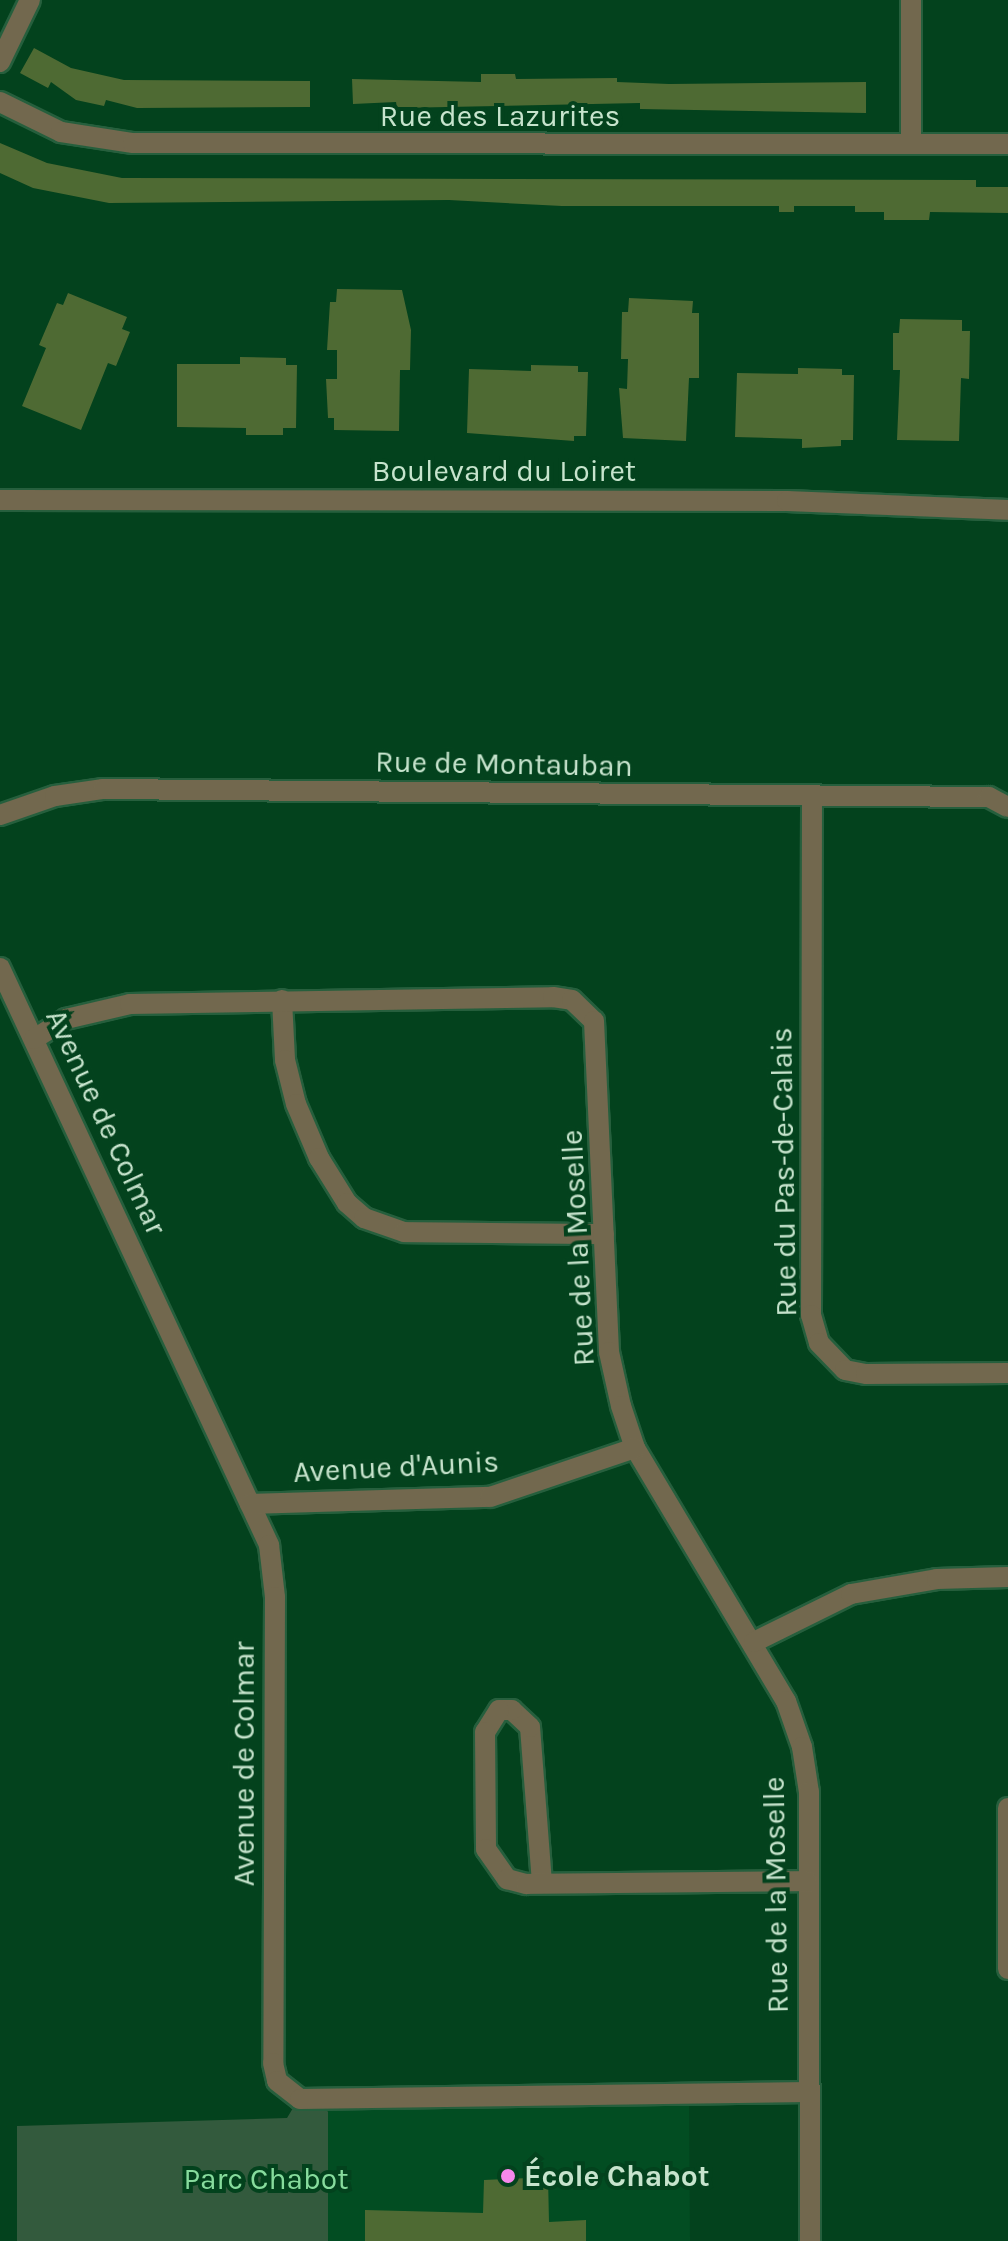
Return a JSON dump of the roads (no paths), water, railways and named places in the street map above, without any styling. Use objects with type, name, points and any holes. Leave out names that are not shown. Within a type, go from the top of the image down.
[{"type":"street","points":[[0,62],[30,0]]},
{"type":"street","points":[[911,0],[911,144]]},
{"type":"street","name":"Rue des Lazurites","points":[[0,102],[61,132],[133,143],[1008,144]]},
{"type":"street","name":"Boulevard du Loiret","points":[[0,500],[787,501],[1008,510]]},
{"type":"street","name":"Rue de Montauban","points":[[0,815],[55,796],[103,789],[812,798],[989,797],[1008,807]]},
{"type":"street","name":"Rue du Pas-de-Calais","points":[[812,798],[811,1315],[819,1343],[845,1370],[866,1374],[1008,1373]]},
{"type":"street","name":"Avenue de Colmar","points":[[0,968],[269,1545],[275,1597],[273,2063],[277,2081],[287,2093],[300,2099],[809,2092]]},
{"type":"street","name":"Rue de la Moselle","points":[[34,1039],[66,1019],[118,1006],[282,1000],[553,997],[587,1010],[598,1034],[609,1352],[635,1448],[754,1642],[786,1701],[802,1747],[809,1792],[810,2241]]},
{"type":"street","points":[[282,1000],[285,1060],[296,1104],[319,1158],[347,1203],[364,1218],[404,1232],[604,1234]]},
{"type":"street","name":"Avenue d'Aunis","points":[[250,1504],[490,1497],[635,1448]]},
{"type":"street","points":[[754,1642],[851,1594],[937,1579],[1008,1577]]},
{"type":"street","points":[[542,1883],[530,1727],[512,1710],[499,1710],[485,1732],[486,1849],[507,1879],[542,1883],[807,1881]]},
{"type":"street","points":[[1008,1808],[1008,1969]]},
{"type":"place","name":"École Chabot","points":[[508,2176]]},
{"type":"park label","name":"Parc Chabot","points":[[266,2179]]}]
